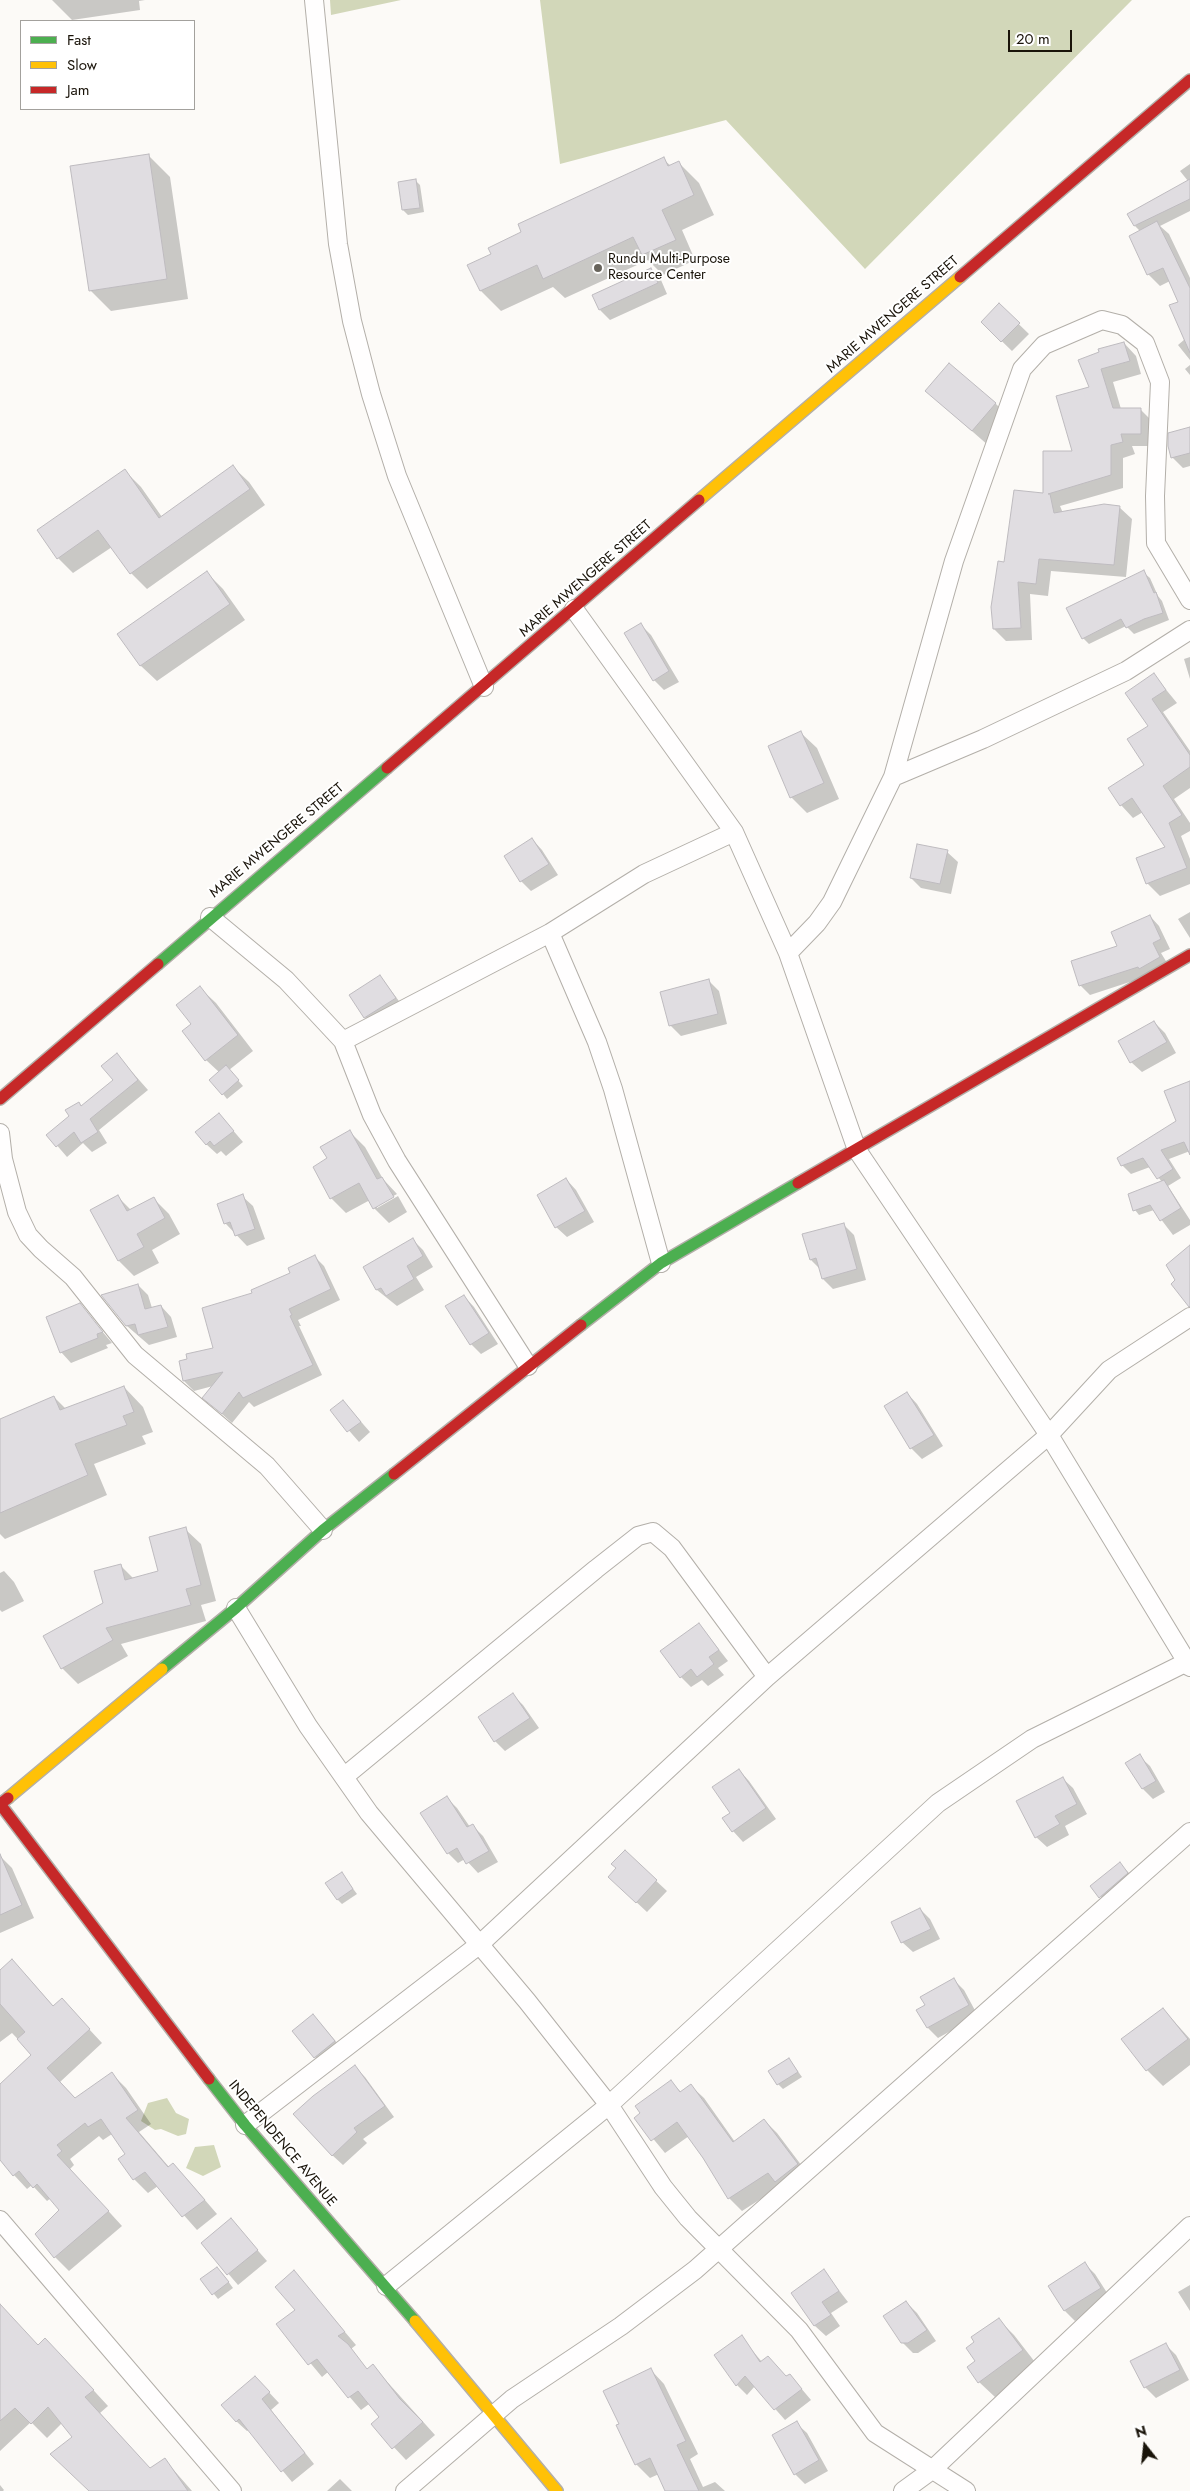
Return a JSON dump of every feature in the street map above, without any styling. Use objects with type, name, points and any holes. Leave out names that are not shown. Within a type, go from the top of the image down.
[{"type":"street","points":[[314,0],[338,244],[352,321],[397,476],[484,687]]},
{"type":"street","name":"MARIE MWENGERE STREET","points":[[0,1099],[210,917],[574,610],[1190,80]]},
{"type":"street","points":[[788,954],[817,923],[832,902],[893,777],[954,561],[1022,369],[1044,345],[1102,320],[1122,325],[1145,343],[1160,382],[1155,496],[1156,543],[1190,600]]},
{"type":"street","points":[[386,2286],[609,2105],[938,1803],[1032,1739],[1189,1664],[1049,1435],[857,1150],[843,1117],[788,954],[734,832],[574,610]]},
{"type":"street","points":[[893,777],[983,739],[1126,671],[1190,630]]},
{"type":"street","points":[[343,1041],[550,933],[644,874],[734,832]]},
{"type":"street","points":[[210,917],[286,980],[343,1041],[372,1114],[397,1161],[528,1366]]},
{"type":"street","points":[[550,933],[597,1042],[610,1080],[662,1262]]},
{"type":"street","points":[[0,1804],[236,1608],[323,1530],[528,1366],[662,1262],[1190,955]]},
{"type":"street","points":[[0,1133],[3,1159],[15,1203],[28,1235],[41,1250],[74,1277],[135,1355],[266,1466],[323,1530]]},
{"type":"street","points":[[245,2125],[480,1944],[767,1677],[1049,1435],[1109,1370],[1190,1317]]},
{"type":"street","points":[[345,1776],[638,1536],[653,1532],[672,1548],[767,1677]]},
{"type":"street","points":[[236,1608],[308,1726],[345,1776],[369,1813],[408,1862],[480,1944],[609,2105],[663,2188],[688,2218],[799,2330],[874,2433],[966,2491]]},
{"type":"street","name":"INDEPENDENCE AVENUE","points":[[0,1804],[162,2020],[245,2125],[386,2286],[557,2491]]},
{"type":"street","points":[[405,2491],[512,2399],[672,2288],[719,2250],[1190,1832]]},
{"type":"street","points":[[0,2220],[232,2491]]},
{"type":"street","points":[[903,2491],[932,2470],[1190,2226]]},
{"type":"green space","points":[[330,0],[401,0],[331,15]]},
{"type":"green space","points":[[540,0],[1132,0],[865,269],[726,120],[560,164]]},
{"type":"green space","points":[[167,2098],[176,2113],[189,2119],[186,2134],[178,2136],[161,2129],[155,2130],[141,2121],[148,2103]]},
{"type":"green space","points":[[214,2145],[221,2167],[203,2176],[186,2168],[195,2147]]},
{"type":"building","points":[[149,154],[167,279],[89,291],[70,166]]},
{"type":"building","points":[[664,157],[668,166],[679,161],[694,195],[662,210],[676,240],[642,255],[633,237],[543,279],[537,265],[480,291],[467,265],[491,254],[488,248],[521,232],[518,224]]},
{"type":"building","points":[[416,179],[420,208],[402,210],[398,182]]},
{"type":"building","points":[[1190,179],[1190,199],[1134,226],[1127,214]]},
{"type":"building","points":[[1157,221],[1190,288],[1190,353],[1169,305],[1178,302],[1163,268],[1147,275],[1129,236]]},
{"type":"building","points":[[651,268],[658,283],[599,310],[592,295]]},
{"type":"building","points":[[999,303],[1020,323],[1001,342],[981,322]]},
{"type":"building","points":[[1124,342],[1130,361],[1101,369],[1113,408],[1141,408],[1141,434],[1121,434],[1123,442],[1111,445],[1111,475],[1048,494],[1050,494],[1054,513],[1104,504],[1120,506],[1114,565],[1039,559],[1036,584],[1018,582],[1021,628],[993,629],[991,607],[998,561],[1004,562],[1014,490],[1043,493],[1043,451],[1072,451],[1056,396],[1089,387],[1078,360],[1099,352],[1098,349]]},
{"type":"building","points":[[949,363],[996,403],[972,431],[925,391]]},
{"type":"building","points":[[1190,427],[1190,453],[1171,458],[1168,446],[1168,433]]},
{"type":"building","points":[[233,465],[250,489],[130,574],[98,530],[57,559],[37,530],[125,469],[159,518]]},
{"type":"building","points":[[1144,570],[1154,593],[1156,592],[1163,613],[1144,619],[1126,628],[1121,619],[1082,639],[1066,608]]},
{"type":"building","points":[[207,571],[230,604],[140,666],[117,634]]},
{"type":"building","points":[[641,623],[669,671],[653,681],[624,633]]},
{"type":"building","points":[[1154,673],[1166,690],[1152,699],[1190,755],[1190,767],[1163,786],[1182,815],[1169,823],[1187,868],[1146,884],[1136,858],[1165,847],[1132,798],[1120,806],[1108,788],[1144,765],[1127,739],[1148,726],[1125,693]]},
{"type":"building","points":[[801,731],[824,783],[790,798],[768,746]]},
{"type":"building","points":[[532,838],[549,864],[520,882],[504,856]]},
{"type":"building","points":[[917,844],[948,850],[940,884],[910,878]]},
{"type":"building","points":[[1150,915],[1161,939],[1153,943],[1160,957],[1139,969],[1138,967],[1079,986],[1071,961],[1117,946],[1111,932]]},
{"type":"building","points":[[380,975],[396,998],[364,1018],[349,995]]},
{"type":"building","points":[[709,979],[718,1014],[669,1026],[660,992]]},
{"type":"building","points":[[200,986],[238,1035],[205,1061],[182,1031],[191,1024],[176,1005]]},
{"type":"building","points":[[1154,1021],[1167,1042],[1130,1063],[1118,1041]]},
{"type":"building","points":[[117,1053],[138,1080],[90,1119],[98,1132],[81,1143],[74,1132],[56,1147],[46,1135],[69,1116],[65,1110],[79,1102],[81,1106],[113,1080],[101,1066]]},
{"type":"building","points":[[226,1065],[239,1080],[222,1095],[209,1080]]},
{"type":"building","points":[[1190,1081],[1190,1155],[1184,1142],[1161,1150],[1173,1169],[1157,1179],[1143,1158],[1121,1166],[1117,1158],[1176,1121],[1164,1091]]},
{"type":"building","points":[[219,1113],[234,1131],[214,1146],[210,1141],[206,1145],[195,1132]]},
{"type":"building","points":[[350,1130],[377,1179],[382,1177],[394,1197],[373,1209],[359,1183],[330,1199],[313,1167],[327,1158],[320,1147]]},
{"type":"building","points":[[566,1178],[585,1211],[555,1228],[537,1195]]},
{"type":"building","points":[[1164,1180],[1181,1208],[1160,1221],[1150,1205],[1133,1211],[1128,1194]]},
{"type":"building","points":[[243,1194],[255,1229],[235,1236],[230,1222],[224,1224],[217,1204]]},
{"type":"building","points":[[118,1195],[127,1211],[154,1197],[165,1218],[137,1234],[144,1247],[118,1261],[90,1210]]},
{"type":"building","points":[[844,1223],[857,1269],[822,1279],[816,1258],[810,1260],[802,1234]]},
{"type":"building","points":[[413,1238],[423,1256],[407,1266],[414,1279],[386,1296],[381,1288],[376,1290],[363,1267]]},
{"type":"building","points":[[1190,1245],[1189,1307],[1171,1284],[1175,1280],[1166,1265]]},
{"type":"building","points":[[315,1255],[331,1289],[289,1309],[292,1315],[290,1316],[313,1365],[243,1398],[239,1392],[222,1414],[202,1398],[223,1372],[183,1381],[179,1361],[187,1359],[186,1354],[213,1348],[202,1308],[252,1293],[251,1290],[290,1273],[288,1268]]},
{"type":"building","points":[[138,1284],[145,1309],[161,1305],[168,1327],[138,1335],[135,1324],[126,1326],[101,1295]]},
{"type":"building","points":[[464,1295],[489,1333],[470,1345],[445,1306]]},
{"type":"building","points":[[80,1303],[103,1332],[97,1334],[98,1338],[60,1353],[46,1317]]},
{"type":"building","points":[[124,1386],[134,1412],[123,1416],[127,1425],[75,1444],[88,1475],[0,1513],[0,1419],[54,1396],[60,1410]]},
{"type":"building","points":[[907,1392],[934,1435],[910,1449],[884,1406]]},
{"type":"building","points":[[343,1400],[361,1422],[347,1432],[330,1410]]},
{"type":"building","points":[[186,1527],[201,1585],[186,1589],[191,1605],[106,1628],[113,1640],[61,1669],[43,1636],[103,1603],[94,1571],[121,1564],[125,1580],[158,1571],[149,1537]]},
{"type":"building","points":[[699,1623],[719,1650],[709,1657],[714,1664],[697,1677],[691,1669],[680,1678],[660,1651]]},
{"type":"building","points":[[513,1693],[530,1718],[494,1742],[478,1717]]},
{"type":"building","points":[[1140,1754],[1156,1781],[1142,1789],[1125,1763]]},
{"type":"building","points":[[739,1769],[766,1808],[732,1832],[722,1818],[730,1813],[712,1787]]},
{"type":"building","points":[[1063,1777],[1077,1804],[1055,1816],[1060,1824],[1035,1838],[1016,1801]]},
{"type":"building","points":[[447,1796],[467,1827],[473,1824],[489,1851],[466,1864],[457,1848],[447,1854],[420,1813]]},
{"type":"building","points":[[625,1850],[657,1880],[636,1903],[608,1877],[616,1868],[611,1864]]},
{"type":"building","points":[[0,1854],[22,1905],[0,1915]]},
{"type":"building","points":[[1120,1862],[1128,1873],[1099,1898],[1090,1886]]},
{"type":"building","points":[[342,1872],[353,1889],[337,1900],[325,1883]]},
{"type":"building","points":[[920,1908],[931,1929],[901,1943],[891,1922]]},
{"type":"building","points":[[12,1959],[53,2006],[62,1998],[90,2029],[47,2068],[75,2098],[112,2072],[138,2110],[126,2118],[168,2167],[173,2163],[205,2200],[182,2217],[145,2172],[133,2180],[118,2159],[125,2154],[101,2119],[88,2127],[85,2123],[57,2145],[62,2151],[57,2155],[109,2211],[54,2258],[35,2234],[59,2210],[37,2184],[33,2188],[19,2171],[13,2176],[0,2160],[0,2084],[31,2055],[17,2039],[25,2032],[0,2004],[0,1970]]},
{"type":"building","points":[[954,1978],[969,2005],[927,2028],[916,2010],[925,2005],[920,1997]]},
{"type":"building","points":[[1163,2008],[1188,2039],[1146,2071],[1121,2039]]},
{"type":"building","points":[[313,2014],[335,2041],[314,2058],[292,2031]]},
{"type":"building","points":[[789,2058],[798,2072],[777,2085],[768,2071]]},
{"type":"building","points":[[355,2065],[385,2106],[354,2128],[357,2132],[332,2156],[293,2114],[313,2096]]},
{"type":"building","points":[[671,2080],[680,2092],[691,2084],[733,2142],[764,2119],[798,2164],[775,2182],[768,2173],[728,2199],[703,2158],[677,2122],[651,2141],[634,2118],[640,2113],[635,2106]]},
{"type":"building","points":[[231,2218],[258,2250],[227,2275],[201,2243]]},
{"type":"building","points":[[1085,2262],[1101,2288],[1064,2311],[1048,2286]]},
{"type":"building","points":[[217,2267],[229,2282],[212,2295],[200,2279]]},
{"type":"building","points":[[824,2269],[839,2291],[822,2302],[831,2315],[814,2326],[791,2293]]},
{"type":"building","points":[[294,2270],[345,2332],[338,2336],[348,2344],[367,2369],[373,2364],[400,2399],[423,2422],[392,2449],[371,2424],[379,2417],[358,2391],[348,2398],[317,2359],[308,2365],[276,2324],[295,2310],[275,2287]]},
{"type":"building","points":[[906,2301],[927,2330],[908,2343],[901,2343],[883,2316]]},
{"type":"building","points":[[0,2304],[38,2345],[45,2338],[94,2390],[85,2397],[150,2468],[165,2458],[188,2491],[89,2491],[50,2454],[72,2437],[48,2407],[31,2424],[15,2408],[0,2421]]},
{"type":"building","points":[[999,2318],[1023,2350],[978,2383],[967,2367],[975,2361],[966,2348],[974,2342],[971,2337]]},
{"type":"building","points":[[742,2335],[760,2362],[768,2356],[786,2376],[790,2374],[802,2389],[774,2410],[745,2376],[736,2386],[714,2355]]},
{"type":"building","points":[[1166,2343],[1180,2370],[1144,2388],[1130,2361]]},
{"type":"building","points":[[651,2368],[686,2441],[677,2445],[699,2491],[665,2491],[650,2458],[635,2465],[616,2425],[619,2424],[603,2391]]},
{"type":"building","points":[[255,2376],[270,2392],[262,2399],[305,2453],[281,2472],[239,2419],[236,2422],[221,2405]]},
{"type":"building","points":[[797,2421],[819,2460],[794,2475],[772,2435]]},
{"type":"traffic: fast","points":[[158,964],[387,768]]},
{"type":"traffic: fast","points":[[581,1325],[661,1263],[798,1183]]},
{"type":"traffic: fast","points":[[162,1669],[236,1608],[323,1530],[394,1474]]},
{"type":"traffic: fast","points":[[209,2079],[245,2125],[415,2321]]},
{"type":"traffic: slow","points":[[699,500],[960,277]]},
{"type":"traffic: slow","points":[[8,1798],[162,1669]]},
{"type":"traffic: slow","points":[[415,2321],[557,2491]]},
{"type":"traffic: jam","points":[[960,277],[1190,80]]},
{"type":"traffic: jam","points":[[387,768],[699,500]]},
{"type":"traffic: jam","points":[[798,1183],[1190,955]]},
{"type":"traffic: jam","points":[[0,1099],[158,964]]},
{"type":"traffic: jam","points":[[394,1474],[581,1325]]},
{"type":"traffic: jam","points":[[8,1798],[0,1804],[209,2079]]},
{"type":"place","name":"Rundu Multi-Purpose Resource Center","points":[[598,268]]}]
